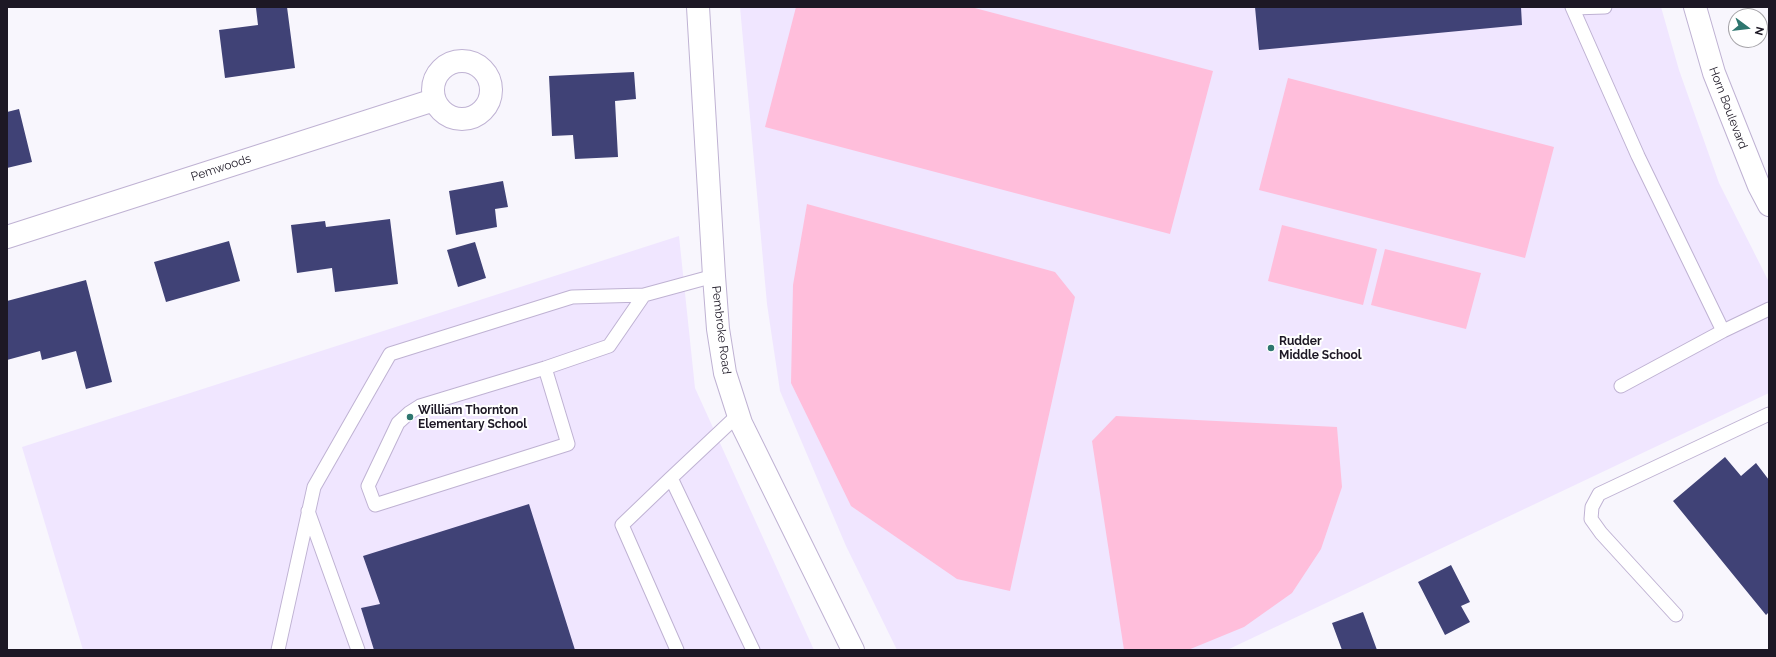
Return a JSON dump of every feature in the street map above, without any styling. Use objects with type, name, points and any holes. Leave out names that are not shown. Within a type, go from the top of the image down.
[{"type":"street","name":"Pembroke Road","points":[[698,7],[714,276],[718,329],[725,373],[741,423],[853,650]]},
{"type":"street","name":"Horn Boulevard","points":[[1695,7],[1714,72],[1759,186],[1769,205]]},
{"type":"street","name":"Pemwoods","points":[[7,237],[434,100]]},
{"type":"lane","points":[[1605,7],[1573,8],[1638,156],[1723,331]]},
{"type":"lane","points":[[278,650],[314,487],[390,354],[572,297],[644,295],[714,276]]},
{"type":"lane","points":[[545,368],[568,444],[375,505],[368,486],[398,423],[408,413],[420,406],[545,368],[609,346],[644,295]]},
{"type":"lane","points":[[1621,386],[1723,331],[1769,309]]},
{"type":"lane","points":[[677,650],[622,525],[738,414]]},
{"type":"lane","points":[[1676,615],[1601,533],[1591,519],[1592,507],[1599,494],[1769,414]]},
{"type":"lane","points":[[671,478],[753,650]]},
{"type":"lane","points":[[308,511],[358,650]]},
{"type":"shaded area","name":"Rudder Middle School","points":[[740,7],[1661,7],[1679,70],[1719,183],[1769,282],[1769,393],[1227,650],[897,650],[846,546],[780,391],[767,304]]},
{"type":"shaded area","points":[[796,7],[971,7],[1213,71],[1170,234],[765,127]]},
{"type":"shaded area","points":[[1288,78],[1554,147],[1525,258],[1259,190]]},
{"type":"shaded area","points":[[807,204],[1055,272],[1075,297],[1010,591],[957,579],[851,506],[791,383],[793,285]]},
{"type":"shaded area","points":[[1282,225],[1377,249],[1363,305],[1268,281]]},
{"type":"shaded area","name":"William Thornton Elementary School","points":[[679,236],[695,388],[814,650],[83,650],[22,447]]},
{"type":"shaded area","points":[[1385,249],[1481,273],[1466,329],[1371,305]]},
{"type":"shaded area","points":[[1116,416],[1337,427],[1342,487],[1321,549],[1292,593],[1244,627],[1188,650],[1124,650],[1092,441]]},
{"type":"building","points":[[287,7],[295,68],[225,78],[219,30],[258,25],[256,8]]},
{"type":"building","points":[[1255,7],[1521,7],[1522,25],[1259,50]]},
{"type":"building","points":[[634,72],[636,99],[615,101],[618,157],[575,159],[573,135],[552,136],[549,76]]},
{"type":"building","points":[[19,109],[32,162],[7,168],[7,112]]},
{"type":"building","points":[[503,181],[508,207],[495,209],[497,227],[456,235],[449,191]]},
{"type":"building","points":[[390,219],[398,284],[335,292],[332,268],[297,273],[291,225],[325,221],[326,227]]},
{"type":"building","points":[[229,241],[240,281],[166,302],[154,262]]},
{"type":"building","points":[[475,242],[486,278],[458,287],[447,250]]},
{"type":"building","points":[[86,280],[112,382],[86,389],[76,351],[42,360],[40,351],[7,360],[7,301]]},
{"type":"building","points":[[1725,457],[1741,476],[1756,463],[1769,480],[1769,612],[1766,615],[1673,501]]},
{"type":"building","points":[[529,504],[575,650],[374,650],[361,608],[380,604],[363,556]]},
{"type":"building","points":[[1451,565],[1470,602],[1461,606],[1470,622],[1445,635],[1418,582]]},
{"type":"building","points":[[1363,612],[1377,650],[1342,650],[1332,623]]},
{"type":"place","name":"Rudder Middle School","points":[[1271,348]]},
{"type":"place","name":"William Thornton Elementary School","points":[[410,417]]}]
